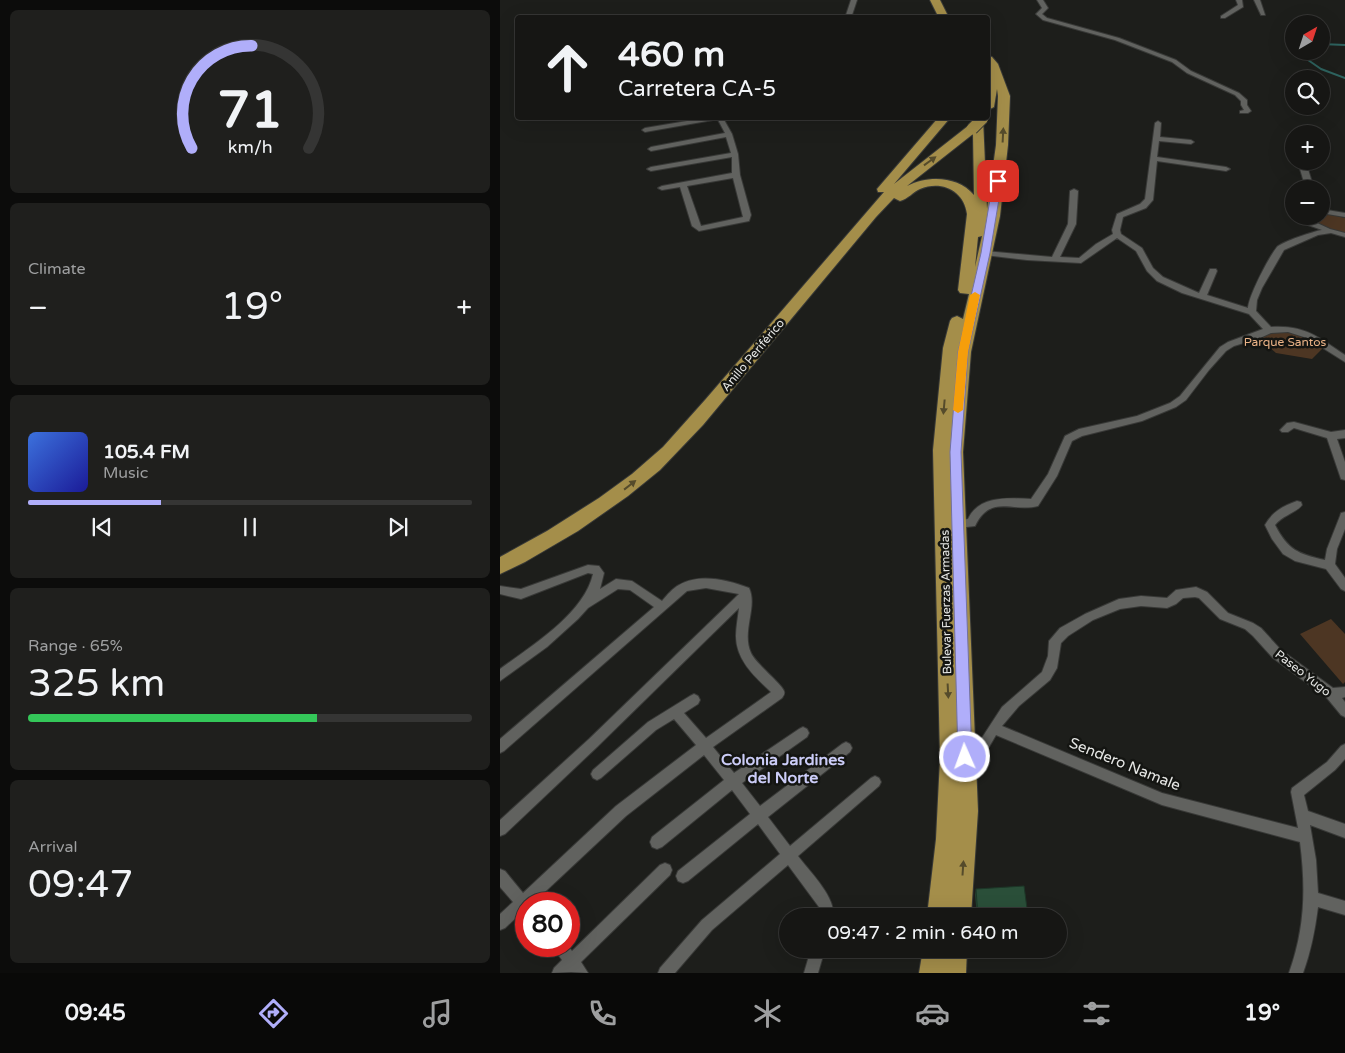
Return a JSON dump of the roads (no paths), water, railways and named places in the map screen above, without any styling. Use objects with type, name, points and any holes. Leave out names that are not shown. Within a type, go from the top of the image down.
[{"type":"highway","points":[[936,0],[943,15]]},
{"type":"highway","points":[[947,0],[954,15]]},
{"type":"highway","points":[[971,288],[985,253],[993,216],[1002,145],[1004,96],[996,71],[990,62]]},
{"type":"highway","points":[[990,74],[993,82],[990,97]]},
{"type":"highway","name":"Anillo Periférico","points":[[500,553],[561,519],[602,492],[660,444],[942,120]]},
{"type":"highway","points":[[971,288],[981,213],[978,121]]},
{"type":"highway","name":"Anillo Periférico","points":[[500,566],[570,528],[639,478],[667,452],[698,419],[871,214],[894,192],[978,121]]},
{"type":"highway","points":[[771,333],[813,291],[887,210],[909,190],[927,184],[938,183],[955,186],[964,191],[973,202],[971,288]]},
{"type":"highway","name":"Bulevar Fuerzas Armadas","points":[[960,908],[967,811],[955,452],[963,352],[971,288]]},
{"type":"highway","name":"Bulevar Fuerzas Armadas","points":[[940,908],[948,839],[951,759],[941,450],[951,348],[971,288]]},
{"type":"highway","points":[[932,973],[934,958]]},
{"type":"highway","points":[[953,973],[955,958]]},
{"type":"street","points":[[849,15],[854,0]]},
{"type":"street","points":[[1040,0],[1044,8],[1039,14],[1045,19],[1117,39],[1174,61],[1189,72],[1237,94],[1244,100],[1244,105],[1248,110],[1242,112]]},
{"type":"street","points":[[1223,17],[1241,6],[1239,0]]},
{"type":"street","points":[[1257,0],[1264,14]]},
{"type":"street","points":[[645,130],[702,120]]},
{"type":"street","points":[[683,185],[696,226],[699,229],[746,218],[747,215],[736,175],[735,154],[729,134],[721,120]]},
{"type":"street","points":[[1158,123],[1149,200],[1143,206],[1120,216],[1116,230],[1117,235],[1140,250],[1150,269],[1160,279],[1185,291],[1252,312],[1269,330]]},
{"type":"street","points":[[651,149],[729,134]]},
{"type":"street","points":[[1157,139],[1191,142]]},
{"type":"street","points":[[651,169],[735,154]]},
{"type":"street","points":[[1155,159],[1226,169]]},
{"type":"street","points":[[662,188],[736,175]]},
{"type":"street","points":[[1055,260],[1072,224],[1074,192]]},
{"type":"street","points":[[1330,212],[1345,215]]},
{"type":"street","points":[[1314,225],[1345,235]]},
{"type":"street","points":[[1252,312],[1253,300],[1281,248],[1316,233],[1332,231]]},
{"type":"street","points":[[985,253],[1081,261],[1099,246],[1117,235]]},
{"type":"street","points":[[1202,296],[1213,271]]},
{"type":"street","points":[[958,524],[971,523],[973,515],[989,505],[997,503],[1034,503],[1052,476],[1068,439],[1079,433],[1139,420],[1173,405],[1183,398],[1206,368],[1223,349],[1231,344],[1269,330],[1288,328],[1302,333],[1345,359]]},
{"type":"street","points":[[1285,430],[1290,425],[1294,425],[1331,436],[1345,434]]},
{"type":"street","points":[[1331,436],[1345,476]]},
{"type":"street","points":[[1297,505],[1274,518],[1270,525],[1280,546],[1288,554],[1329,565],[1345,586]]},
{"type":"street","points":[[1329,565],[1332,549],[1345,516]]},
{"type":"street","points":[[500,586],[522,594],[566,576],[595,569],[599,573],[599,580],[580,610]]},
{"type":"street","points":[[500,676],[544,643],[580,610],[609,587],[624,583],[632,586],[662,607]]},
{"type":"street","points":[[500,747],[683,588],[699,584],[718,584],[745,591]]},
{"type":"street","points":[[537,892],[621,811],[705,746],[778,694],[778,691],[754,669],[743,650],[741,627],[746,613],[745,591]]},
{"type":"street","points":[[500,829],[568,768],[655,684],[744,596],[745,591]]},
{"type":"street","name":"Paseo Yugo","points":[[965,757],[978,755],[1006,710],[1044,681],[1055,655],[1055,641],[1064,632],[1089,617],[1119,604],[1141,601],[1167,603],[1186,591],[1203,595],[1224,616],[1249,626],[1257,632],[1277,654],[1331,694],[1345,711]]},
{"type":"street","points":[[1331,694],[1345,692]]},
{"type":"street","points":[[597,774],[634,740],[694,700]]},
{"type":"street","points":[[675,712],[733,781],[827,908]]},
{"type":"street","name":"Sendero Namale","points":[[994,728],[1162,799],[1305,837]]},
{"type":"street","points":[[657,842],[733,781],[803,733]]},
{"type":"street","points":[[683,876],[846,748]]},
{"type":"street","points":[[1296,973],[1301,961],[1312,898],[1305,837],[1297,792],[1331,766],[1345,750]]},
{"type":"street","points":[[665,973],[708,925],[875,782]]},
{"type":"street","points":[[1302,816],[1345,831]]},
{"type":"street","points":[[559,973],[665,870]]},
{"type":"street","points":[[500,876],[515,894]]},
{"type":"street","points":[[1312,898],[1345,908]]},
{"type":"street","points":[[500,923],[515,912]]},
{"type":"street","points":[[568,957],[581,973]]},
{"type":"street","points":[[811,973],[815,958]]},
{"type":"waterway","points":[[1330,44],[1345,45]]},
{"type":"waterway","points":[[1308,60],[1321,69],[1345,78]]},
{"type":"district","name":"Colonia Jardines del Norte","points":[[783,769]]},
{"type":"park label","name":"Parque Santos","points":[[1285,342]]}]
